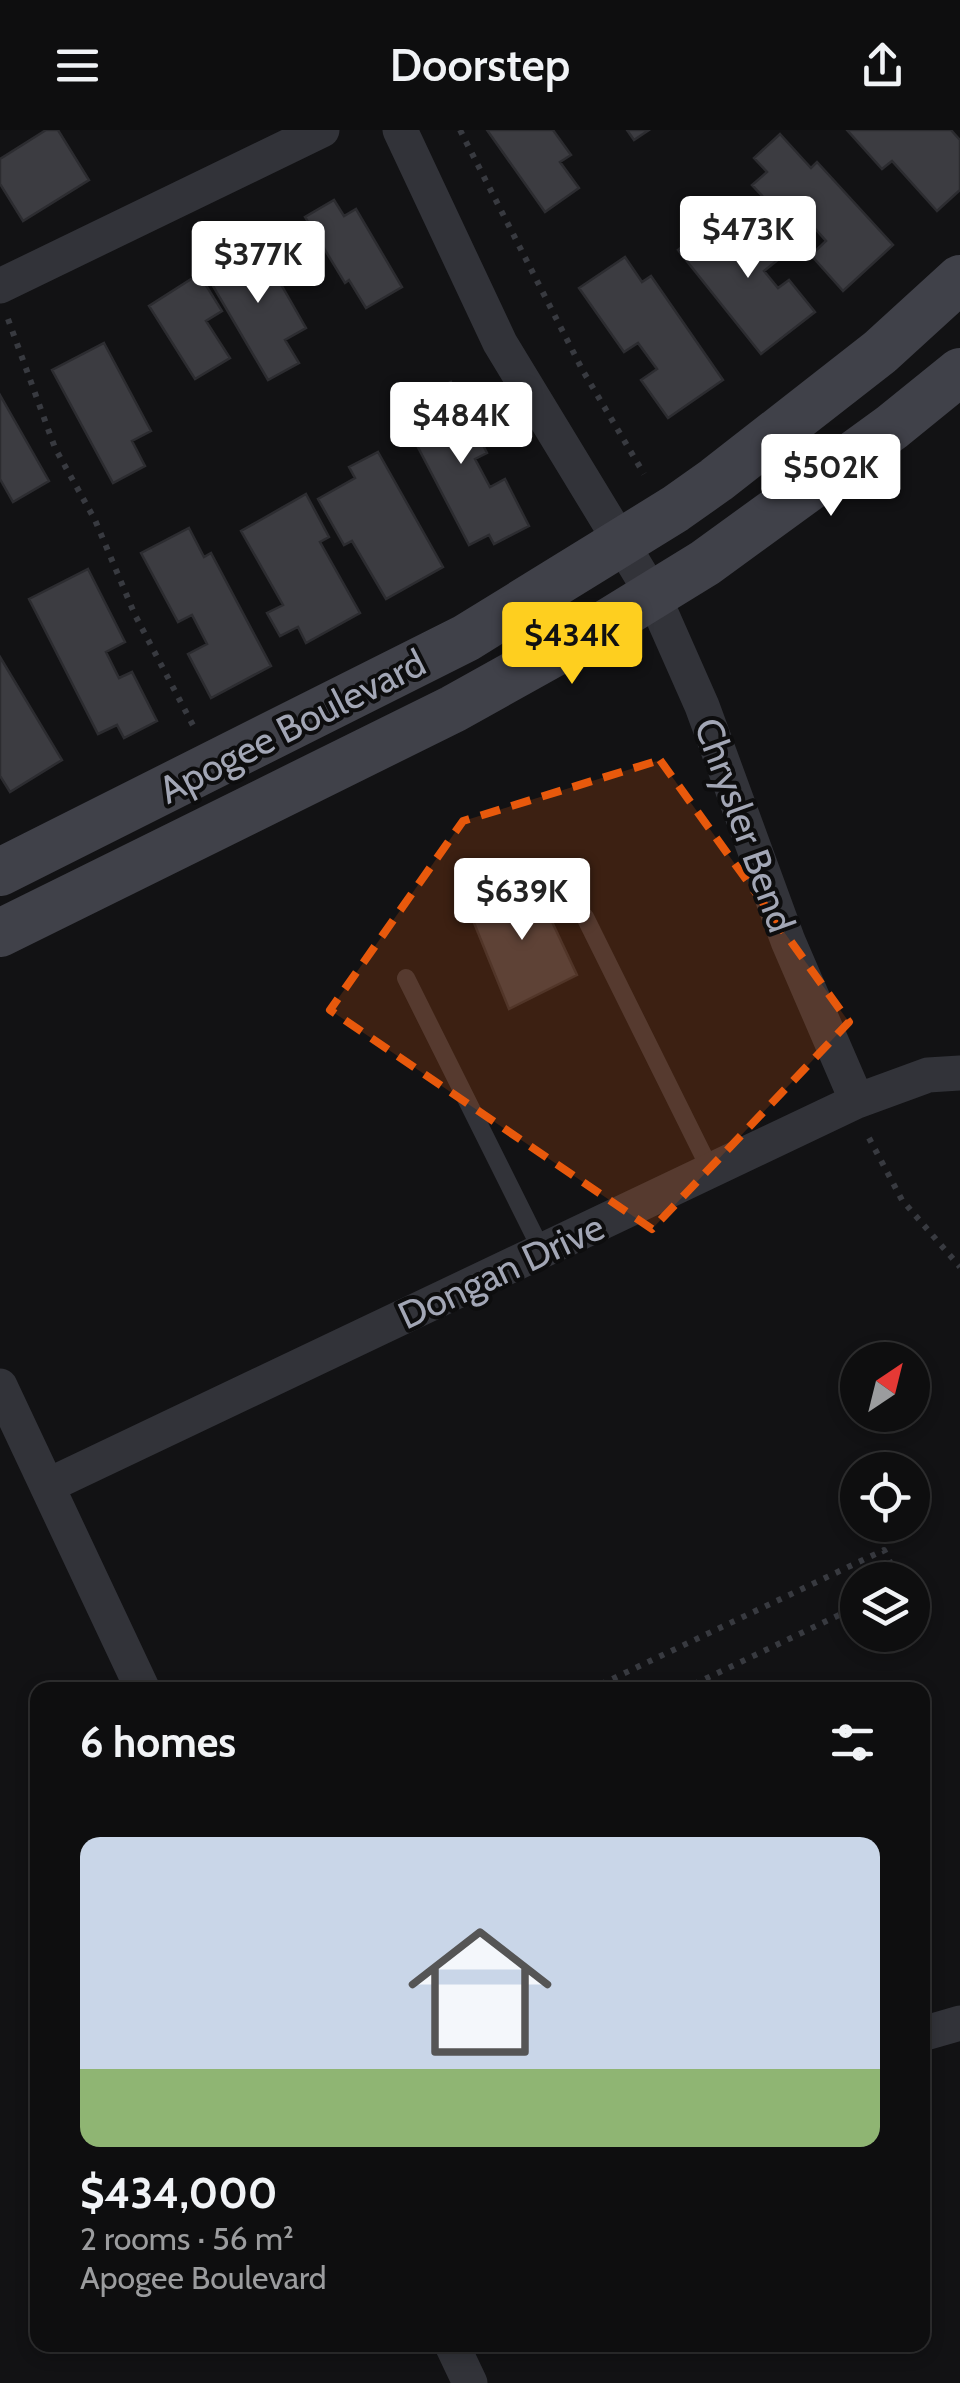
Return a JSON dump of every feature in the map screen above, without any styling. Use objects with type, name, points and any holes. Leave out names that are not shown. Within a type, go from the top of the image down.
[{"type":"street","points":[[4,302],[322,130]]},
{"type":"street","name":"Chrysler Bend","points":[[400,130],[500,343],[652,595],[702,706],[788,942],[857,1101]]},
{"type":"street","name":"Apogee Boulevard","points":[[0,872],[466,638],[675,509],[880,352],[960,279]]},
{"type":"street","name":"Apogee Boulevard","points":[[0,933],[468,701],[652,595],[705,563],[876,439],[960,372]]},
{"type":"street","name":"Dongan Drive","points":[[48,1486],[857,1101],[928,1076],[960,1073]]},
{"type":"street","points":[[0,1386],[139,1682]]},
{"type":"street","points":[[930,2031],[960,2022]]},
{"type":"street","points":[[455,2352],[470,2383]]},
{"type":"lane","points":[[585,917],[711,1171]]},
{"type":"lane","points":[[406,978],[542,1251]]},
{"type":"path","points":[[460,130],[583,371],[644,474]]},
{"type":"path","points":[[4,302],[54,448],[96,520],[134,615],[196,731]]},
{"type":"path","points":[[869,1138],[902,1200],[960,1267]]},
{"type":"path","points":[[859,1562],[884,1550],[890,1562]]},
{"type":"path","points":[[606,1682],[840,1571]]},
{"type":"path","points":[[699,1682],[840,1615]]},
{"type":"highlighted area","points":[[660,760],[849,1022],[652,1229],[330,1010],[463,821]]},
{"type":"building","points":[[46,130],[58,130],[89,180],[23,221],[0,184],[0,159]]},
{"type":"building","points":[[487,130],[553,130],[571,155],[560,162],[579,188],[545,212]]},
{"type":"building","points":[[627,130],[649,130],[634,140]]},
{"type":"building","points":[[847,130],[951,130],[960,140],[960,190],[937,211],[892,161],[882,169]]},
{"type":"building","points":[[780,134],[811,168],[817,162],[893,245],[843,291],[811,255],[826,241],[803,215],[791,227],[752,185],[767,172],[754,158]]},
{"type":"building","points":[[334,200],[344,216],[356,209],[402,287],[366,308],[349,280],[345,283],[305,217]]},
{"type":"building","points":[[752,214],[784,255],[764,271],[778,288],[789,280],[815,312],[761,354],[678,250],[711,224],[722,238]]},
{"type":"building","points":[[255,239],[306,328],[285,340],[299,363],[268,380],[203,269]]},
{"type":"building","points":[[625,257],[642,282],[651,276],[723,380],[668,418],[641,380],[657,369],[638,343],[624,352],[579,288]]},
{"type":"building","points":[[199,274],[222,311],[206,321],[230,358],[195,379],[149,306]]},
{"type":"building","points":[[104,343],[151,431],[132,441],[145,466],[113,483],[52,370]]},
{"type":"building","points":[[451,382],[487,453],[475,459],[490,487],[505,479],[529,526],[494,544],[489,535],[469,545],[398,409]]},
{"type":"building","points":[[0,395],[49,481],[13,502],[0,479]]},
{"type":"building","points":[[378,452],[443,567],[386,599],[352,541],[344,545],[318,499],[355,478],[349,467]]},
{"type":"building","points":[[306,494],[329,537],[320,542],[360,613],[306,643],[298,627],[280,636],[267,613],[283,605],[241,531]]},
{"type":"building","points":[[189,528],[204,557],[211,553],[271,666],[211,698],[188,654],[207,644],[192,615],[178,622],[141,553]]},
{"type":"building","points":[[88,569],[125,642],[106,652],[119,678],[132,672],[157,721],[124,738],[117,725],[98,734],[29,599]]},
{"type":"building","points":[[0,657],[62,760],[10,792],[0,776]]},
{"type":"building","points":[[531,877],[577,975],[509,1009],[468,908]]}]
